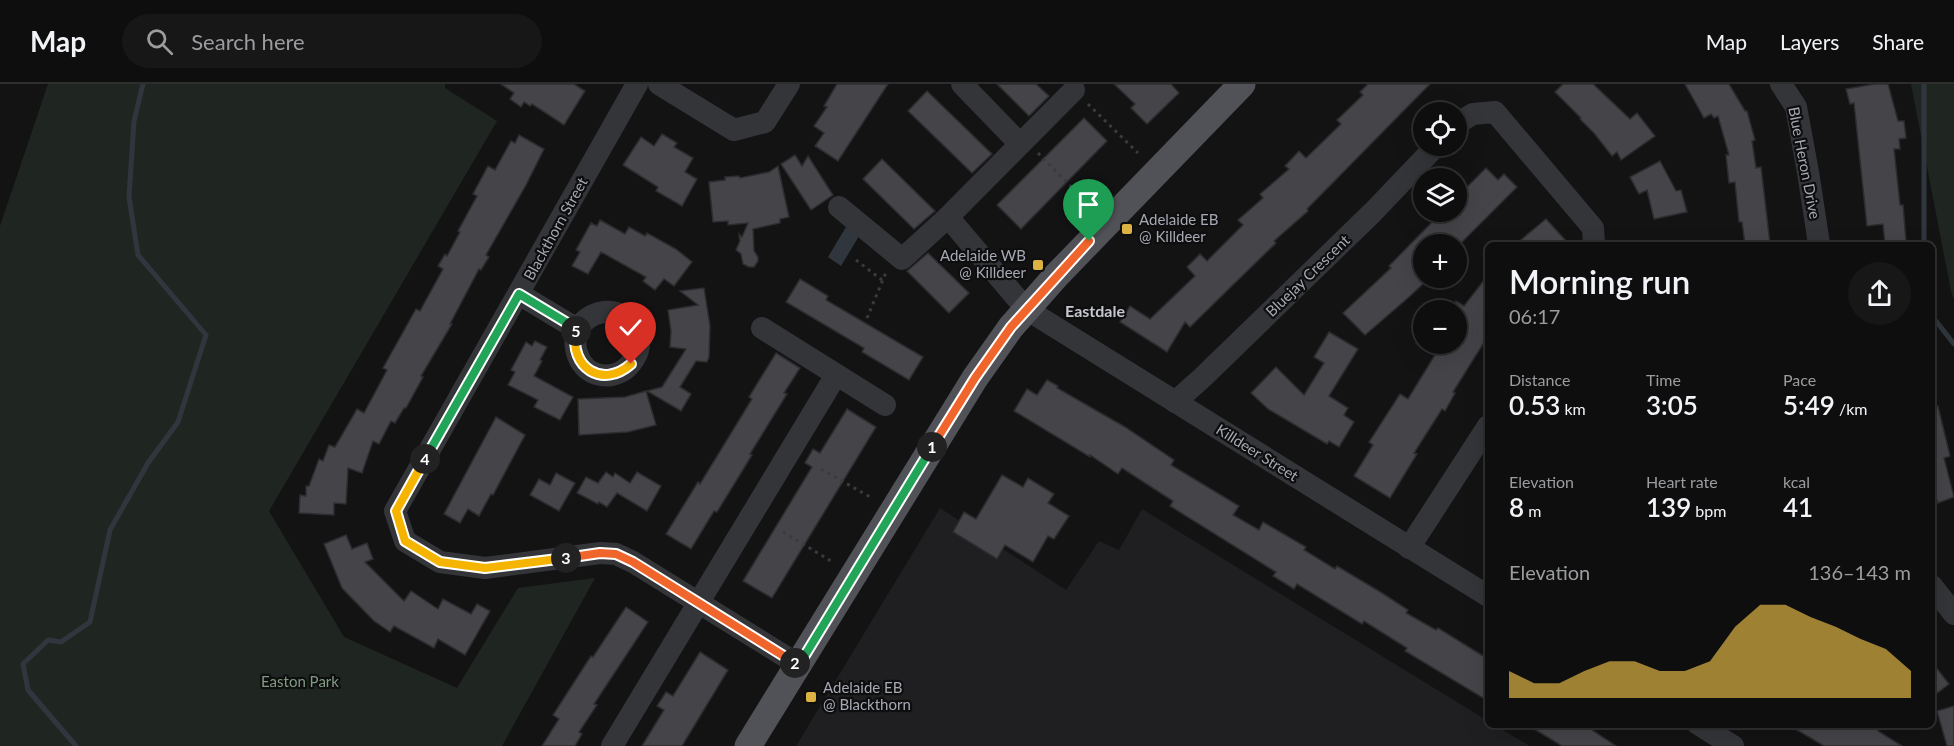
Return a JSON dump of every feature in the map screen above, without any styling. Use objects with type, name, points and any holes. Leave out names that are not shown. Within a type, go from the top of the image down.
[{"type":"main road","points":[[748,746],[975,378],[1006,334],[1089,241],[1242,84]]},
{"type":"street","name":"Blackthorn Street","points":[[637,84],[396,511],[405,541],[440,562],[485,568],[600,553],[616,554],[699,602],[799,665]]},
{"type":"street","points":[[659,84],[734,130],[765,122],[789,84]]},
{"type":"street","points":[[962,84],[1022,141]]},
{"type":"street","name":"Blue Heron Drive","points":[[1782,84],[1796,106],[1819,242]]},
{"type":"street","points":[[839,207],[902,259],[948,217],[1074,90]]},
{"type":"street","points":[[1467,118],[1473,114],[1495,112],[1593,228],[1594,242]]},
{"type":"street","name":"Bluejay Crescent","points":[[1175,402],[1373,212],[1426,156]]},
{"type":"street","name":"Killdeer Street","points":[[948,217],[1026,309],[1485,594]]},
{"type":"street","points":[[519,294],[577,329]]},
{"type":"street","points":[[762,328],[885,405]]},
{"type":"street","points":[[612,746],[836,375]]},
{"type":"street","points":[[1409,548],[1485,431]]},
{"type":"street","points":[[1935,590],[1954,614]]},
{"type":"street","points":[[1704,728],[1733,746]]},
{"type":"path","points":[[1074,90],[1138,153]]},
{"type":"path","points":[[1022,141],[1088,204]]},
{"type":"path","points":[[867,318],[882,280],[896,254]]},
{"type":"path","points":[[856,260],[882,280]]},
{"type":"path","points":[[821,469],[870,497]]},
{"type":"path","points":[[783,532],[831,561]]},
{"type":"shaded area","points":[[846,227],[859,236],[841,266],[828,257]]},
{"type":"shaded area","points":[[940,508],[1066,590],[1099,541],[1119,550],[1142,509],[1485,719],[1485,728],[1499,728],[1530,746],[796,746]]},
{"type":"green space","name":"Easton Park","points":[[48,84],[445,84],[445,88],[497,121],[269,511],[344,637],[457,688],[518,588],[595,578],[502,746],[0,746],[0,226]]},
{"type":"green space","points":[[1911,84],[1954,84],[1954,300],[1951,291]]},
{"type":"building","points":[[501,84],[574,84],[585,91],[564,125],[532,104],[530,106],[524,102],[521,107],[510,99],[514,93]]},
{"type":"building","points":[[837,84],[888,84],[838,161],[815,146],[824,133],[814,126],[827,107],[824,106]]},
{"type":"building","points":[[997,84],[1036,84],[1049,96],[1029,116]]},
{"type":"building","points":[[1114,84],[1171,84],[1179,93],[1147,124],[1131,108],[1135,104]]},
{"type":"building","points":[[1368,84],[1430,84],[1307,209],[1308,211],[1274,241],[1276,243],[1190,327],[1185,322],[1167,352],[1120,322],[1130,306],[1150,319],[1195,276],[1187,267],[1200,254],[1207,261],[1243,225],[1238,220],[1263,198],[1260,194],[1289,169],[1285,166],[1299,151],[1306,158],[1341,124],[1337,120],[1363,95],[1360,92]]},
{"type":"building","points":[[1563,84],[1593,84],[1630,119],[1637,113],[1655,136],[1621,160],[1617,152],[1612,156],[1581,118],[1555,92]]},
{"type":"building","points":[[1685,84],[1729,84],[1747,111],[1755,140],[1752,141],[1756,168],[1761,167],[1770,242],[1745,242],[1742,222],[1739,222],[1735,182],[1729,183],[1726,155],[1729,155],[1718,116],[1714,118],[1711,114],[1704,118]]},
{"type":"building","points":[[1888,84],[1898,121],[1904,121],[1906,138],[1899,139],[1900,149],[1894,149],[1906,241],[1885,242],[1883,224],[1867,226],[1854,103],[1850,104],[1846,89]]},
{"type":"building","points":[[927,91],[992,154],[972,173],[908,111]]},
{"type":"building","points":[[1084,118],[1107,141],[1021,229],[997,205]]},
{"type":"building","points":[[662,134],[677,143],[674,147],[693,158],[685,172],[697,179],[682,206],[656,191],[658,187],[623,165],[641,137],[654,146]]},
{"type":"building","points":[[519,135],[544,149],[486,255],[489,257],[481,270],[479,269],[406,408],[395,423],[391,421],[379,444],[373,441],[362,473],[348,468],[346,504],[334,503],[334,515],[299,513],[300,495],[306,496],[306,486],[309,486],[319,459],[323,461],[329,445],[335,447],[357,409],[364,413],[387,370],[383,368],[416,309],[420,311],[443,269],[438,266],[445,254],[447,256],[460,232],[458,231],[477,196],[473,194],[488,166],[495,170],[511,141],[515,143]]},
{"type":"building","points":[[795,155],[802,166],[808,156],[833,195],[811,210],[781,164]]},
{"type":"building","points":[[882,159],[935,211],[914,229],[863,179]]},
{"type":"building","points":[[1660,161],[1676,191],[1681,190],[1687,212],[1654,219],[1647,190],[1639,194],[1630,177]]},
{"type":"building","points":[[778,166],[789,217],[780,219],[780,223],[753,229],[754,251],[758,261],[754,267],[749,267],[743,264],[741,254],[736,250],[740,241],[739,234],[742,237],[748,223],[728,225],[728,221],[713,222],[709,182],[725,180],[725,177],[739,176],[740,178],[769,172]]},
{"type":"building","points":[[1486,168],[1498,180],[1504,174],[1517,187],[1467,237],[1467,234],[1420,234],[1432,222],[1467,222],[1467,187]]},
{"type":"building","points":[[1546,219],[1567,242],[1518,242]]},
{"type":"building","points":[[600,220],[625,234],[629,227],[645,236],[647,233],[676,249],[692,262],[674,286],[664,279],[655,290],[643,281],[646,277],[601,252],[588,274],[572,266],[580,252],[576,250],[591,223],[597,226]]},
{"type":"building","points":[[1413,242],[1413,288],[1419,288],[1365,335],[1343,313],[1391,268],[1389,266]]},
{"type":"building","points":[[928,253],[969,293],[949,313],[907,271]]},
{"type":"building","points":[[800,279],[828,296],[826,300],[923,357],[909,380],[862,352],[864,348],[786,302]]},
{"type":"building","points":[[1485,279],[1485,341],[1453,392],[1455,393],[1445,411],[1442,409],[1414,453],[1417,454],[1390,498],[1354,476],[1373,445],[1369,442],[1400,394],[1408,399],[1435,355],[1433,354],[1467,354],[1467,302]]},
{"type":"building","points":[[704,288],[710,326],[709,357],[707,362],[696,361],[680,387],[691,394],[681,411],[647,391],[662,387],[686,349],[670,347],[671,331],[668,310],[698,305],[680,291]]},
{"type":"building","points":[[1329,332],[1358,349],[1329,396],[1348,408],[1344,415],[1354,422],[1339,447],[1329,441],[1327,444],[1268,409],[1251,393],[1276,367],[1304,395],[1324,363],[1314,357]]},
{"type":"building","points":[[535,341],[547,347],[534,376],[573,397],[560,420],[534,407],[538,400],[508,385],[515,372],[511,370],[526,342],[532,346]]},
{"type":"building","points":[[776,353],[800,368],[784,393],[787,394],[750,454],[752,455],[691,549],[666,534],[698,482],[700,484],[752,399],[749,397]]},
{"type":"building","points":[[1047,380],[1058,386],[1057,388],[1125,427],[1174,460],[1171,465],[1239,506],[1233,515],[1259,530],[1263,522],[1306,547],[1304,550],[1335,569],[1337,566],[1382,593],[1408,610],[1406,613],[1436,630],[1438,628],[1485,657],[1485,699],[1405,651],[1407,648],[1364,621],[1362,624],[1297,584],[1294,589],[1273,576],[1276,572],[1170,506],[1173,501],[1122,468],[1118,474],[1014,411],[1027,389],[1037,395]]},
{"type":"building","points":[[646,391],[656,425],[628,432],[579,435],[578,399],[625,397]]},
{"type":"building","points":[[1935,406],[1938,406],[1950,456],[1944,458],[1954,497],[1938,503],[1935,496]]},
{"type":"building","points":[[847,409],[876,427],[772,598],[743,581],[812,467],[805,463],[813,449],[820,453]]},
{"type":"building","points":[[496,417],[525,435],[493,495],[491,494],[479,516],[468,509],[460,523],[444,514]]},
{"type":"building","points":[[606,472],[613,477],[615,473],[630,483],[637,472],[661,486],[647,511],[617,493],[607,507],[577,493],[586,477],[598,483]]},
{"type":"building","points":[[556,473],[575,483],[559,511],[530,495],[539,479],[550,485]]},
{"type":"building","points":[[1002,475],[1023,487],[1028,478],[1054,494],[1048,503],[1069,516],[1054,539],[1048,536],[1033,562],[1005,545],[997,559],[953,532],[964,512],[976,519]]},
{"type":"building","points":[[346,535],[352,549],[367,543],[373,559],[365,562],[404,601],[411,591],[438,609],[443,599],[471,614],[477,604],[490,611],[465,655],[438,639],[434,648],[394,626],[390,632],[374,621],[342,588],[324,544]]},
{"type":"building","points":[[626,607],[648,622],[594,704],[597,705],[579,732],[582,734],[575,746],[542,746],[559,719],[553,715]]},
{"type":"building","points":[[700,652],[728,670],[682,746],[642,746],[664,710],[657,706],[666,692],[673,696]]},
{"type":"building","points":[[1935,666],[1949,684],[1935,695]]},
{"type":"building","points":[[1954,706],[1954,746],[1947,746],[1937,711]]},
{"type":"building","points":[[1533,728],[1589,728],[1616,746],[1562,746]]},
{"type":"building","points":[[1794,728],[1880,728],[1878,731],[1902,746],[1824,746]]},
{"type":"waterway","points":[[76,746],[28,690],[23,664],[48,640],[61,642],[90,622],[110,530],[148,463],[178,422],[206,335],[138,255],[129,197],[134,121],[143,84]]},
{"type":"waterway","points":[[1924,84],[1924,242]]},
{"type":"waterway","points":[[1935,320],[1954,344]]},
{"type":"place","name":"Adelaide EB @ Killdeer","points":[[1127,229]]},
{"type":"place","name":"Adelaide WB @ Killdeer","points":[[1038,265]]},
{"type":"place","name":"Adelaide EB @ Blackthorn","points":[[811,697]]},
{"type":"district","name":"Eastdale","points":[[1095,311]]},
{"type":"route","points":[[631,364],[623,371],[613,375],[592,372],[577,356],[575,346],[577,329],[519,294],[396,511],[405,541],[440,562],[485,568],[600,553],[616,554],[699,602],[799,665],[975,378],[1011,327],[1089,241]]}]
